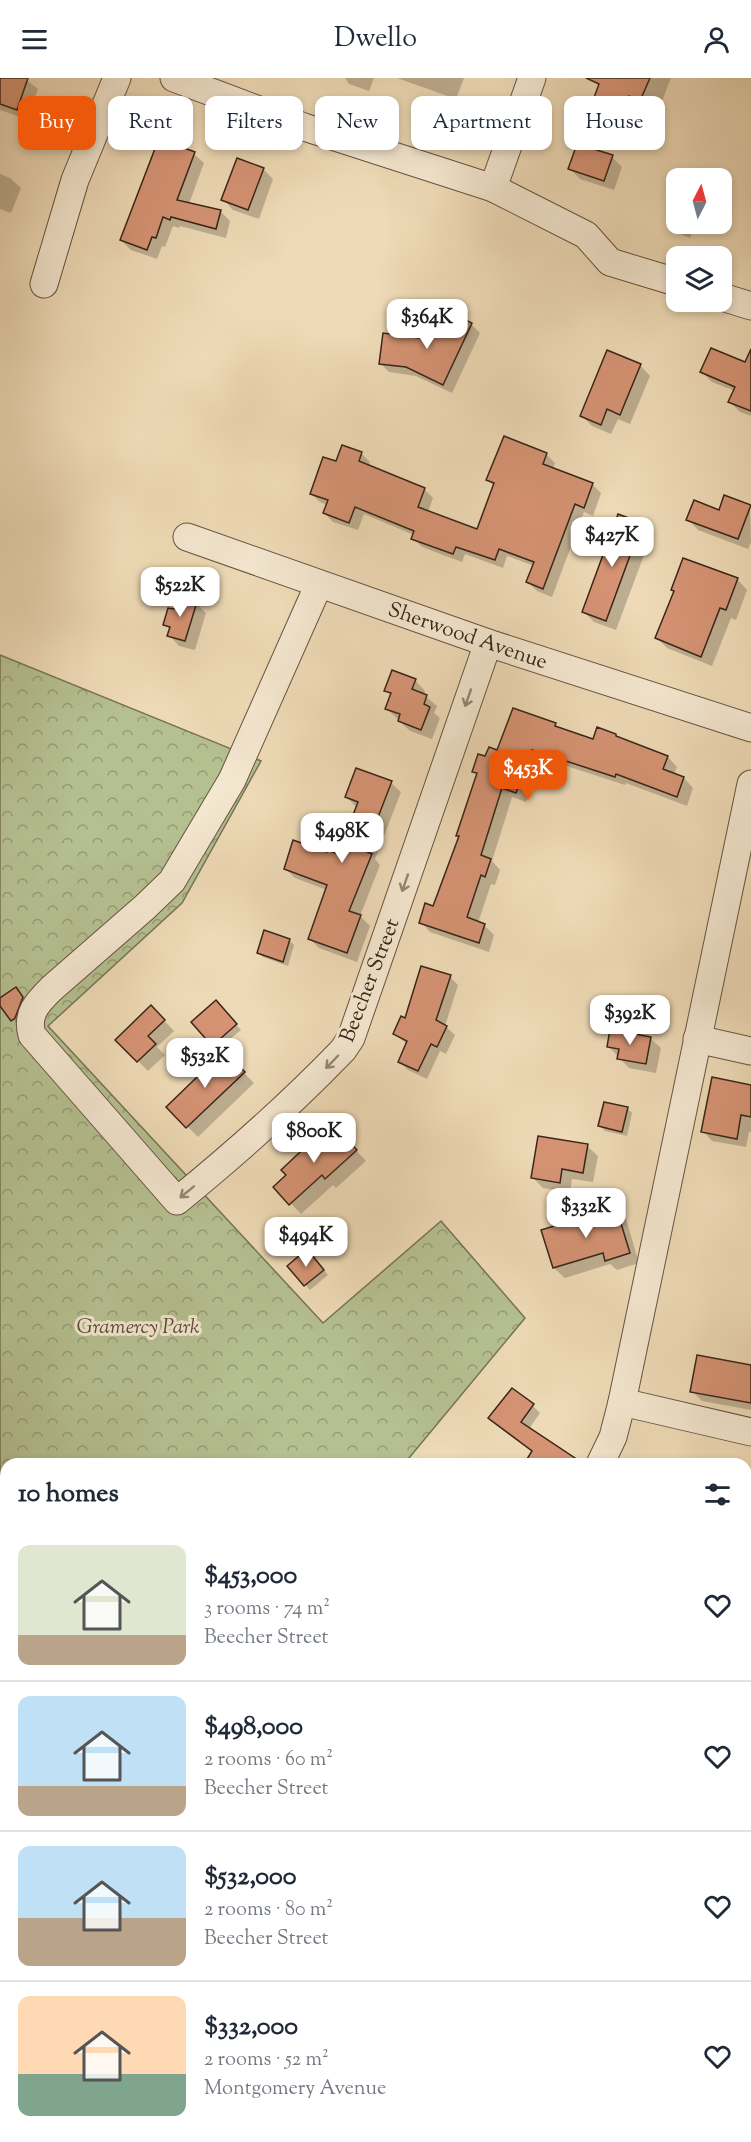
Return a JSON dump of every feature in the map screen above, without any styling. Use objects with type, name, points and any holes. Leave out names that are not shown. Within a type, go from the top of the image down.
[{"type":"street","points":[[44,284],[75,180],[117,78]]},
{"type":"street","points":[[174,78],[304,128],[493,188],[586,235],[610,262],[666,279]]},
{"type":"street","points":[[493,188],[532,78]]},
{"type":"street","points":[[732,300],[751,306]]},
{"type":"street","name":"Sherwood Avenue","points":[[187,537],[488,643],[751,726]]},
{"type":"street","name":"Beecher Street","points":[[319,584],[232,780],[172,880],[145,907],[51,989],[31,1012],[29,1025],[32,1035],[177,1201],[236,1153],[281,1112],[343,1050],[351,1038],[488,643]]},
{"type":"street","points":[[603,1458],[613,1437],[622,1402],[751,784]]},
{"type":"street","points":[[697,1039],[751,1051]]},
{"type":"street","points":[[622,1402],[751,1432]]},
{"type":"green space","name":"Gramercy Park","points":[[0,655],[261,761],[182,903],[48,1026],[323,1323],[441,1221],[525,1318],[409,1458],[0,1458]]},
{"type":"building","points":[[0,78],[28,78],[22,96],[18,96],[17,110],[0,104]]},
{"type":"building","points":[[586,78],[650,78],[642,96],[595,96],[599,84]]},
{"type":"building","points":[[154,150],[195,152],[177,200],[221,210],[216,229],[163,217],[156,238],[152,237],[147,250],[120,240]]},
{"type":"building","points":[[575,150],[597,150],[613,155],[604,181],[568,169]]},
{"type":"building","points":[[237,158],[264,168],[248,210],[221,200]]},
{"type":"building","points":[[449,312],[472,323],[443,385],[406,367],[379,364],[383,333],[426,339],[429,333],[437,336]]},
{"type":"building","points":[[711,348],[745,362],[751,349],[751,411],[728,402],[735,387],[700,372]]},
{"type":"building","points":[[607,350],[641,364],[620,415],[607,409],[601,425],[580,416]]},
{"type":"building","points":[[504,436],[547,453],[543,464],[593,483],[584,508],[575,504],[543,589],[526,582],[534,562],[499,549],[495,560],[456,547],[453,554],[411,539],[414,531],[355,507],[349,523],[323,513],[328,500],[310,494],[323,457],[336,461],[342,445],[362,452],[359,461],[425,488],[418,507],[477,529],[494,483],[486,480]]},
{"type":"building","points":[[724,495],[751,505],[738,539],[686,520],[694,500],[719,510]]},
{"type":"building","points":[[618,514],[642,523],[606,621],[582,612]]},
{"type":"building","points":[[683,558],[738,578],[726,610],[720,608],[701,657],[655,638],[674,591],[671,590]]},
{"type":"building","points":[[178,596],[197,602],[185,641],[167,636],[170,627],[163,625],[168,608],[174,609]]},
{"type":"building","points":[[392,670],[416,679],[412,689],[427,695],[424,704],[430,707],[421,730],[398,721],[400,714],[385,709],[391,693],[384,691]]},
{"type":"building","points":[[513,708],[593,739],[597,727],[616,734],[616,736],[668,756],[663,769],[684,777],[677,797],[616,774],[615,777],[532,750],[516,793],[502,788],[481,855],[491,859],[485,877],[481,875],[467,917],[485,924],[479,943],[419,923],[425,903],[433,906],[459,836],[456,836],[477,773],[472,772],[478,754],[485,756],[489,747],[497,750]]},
{"type":"building","points":[[356,768],[392,781],[365,851],[372,854],[349,911],[361,915],[347,953],[308,939],[327,885],[284,869],[293,840],[338,854],[358,802],[345,797]]},
{"type":"building","points":[[264,930],[290,939],[283,962],[257,953]]},
{"type":"building","points":[[421,966],[451,975],[436,1020],[447,1026],[437,1047],[431,1044],[418,1071],[398,1062],[407,1041],[393,1034],[401,1016],[405,1018]]},
{"type":"building","points":[[16,987],[23,997],[15,1018],[11,1021],[0,1006],[0,998]]},
{"type":"building","points":[[216,1000],[237,1024],[212,1046],[191,1022]]},
{"type":"building","points":[[151,1005],[165,1020],[148,1036],[156,1044],[137,1062],[115,1040]]},
{"type":"building","points":[[610,1029],[651,1037],[646,1064],[617,1059],[619,1049],[607,1047]]},
{"type":"building","points":[[224,1051],[245,1072],[186,1128],[166,1107]]},
{"type":"building","points":[[712,1077],[751,1085],[751,1117],[741,1115],[737,1139],[701,1132]]},
{"type":"building","points":[[604,1102],[628,1107],[622,1132],[598,1126]]},
{"type":"building","points":[[334,1126],[357,1150],[325,1179],[322,1175],[289,1205],[273,1187],[286,1175],[281,1170],[316,1137],[319,1140]]},
{"type":"building","points":[[538,1136],[588,1144],[583,1173],[562,1169],[560,1183],[531,1178]]},
{"type":"building","points":[[616,1207],[630,1253],[605,1261],[603,1253],[553,1268],[541,1230]]},
{"type":"building","points":[[307,1249],[324,1270],[304,1286],[287,1266]]},
{"type":"building","points":[[697,1355],[751,1365],[751,1403],[690,1392]]},
{"type":"building","points":[[512,1388],[534,1404],[521,1422],[575,1458],[528,1458],[532,1451],[488,1418]]}]
